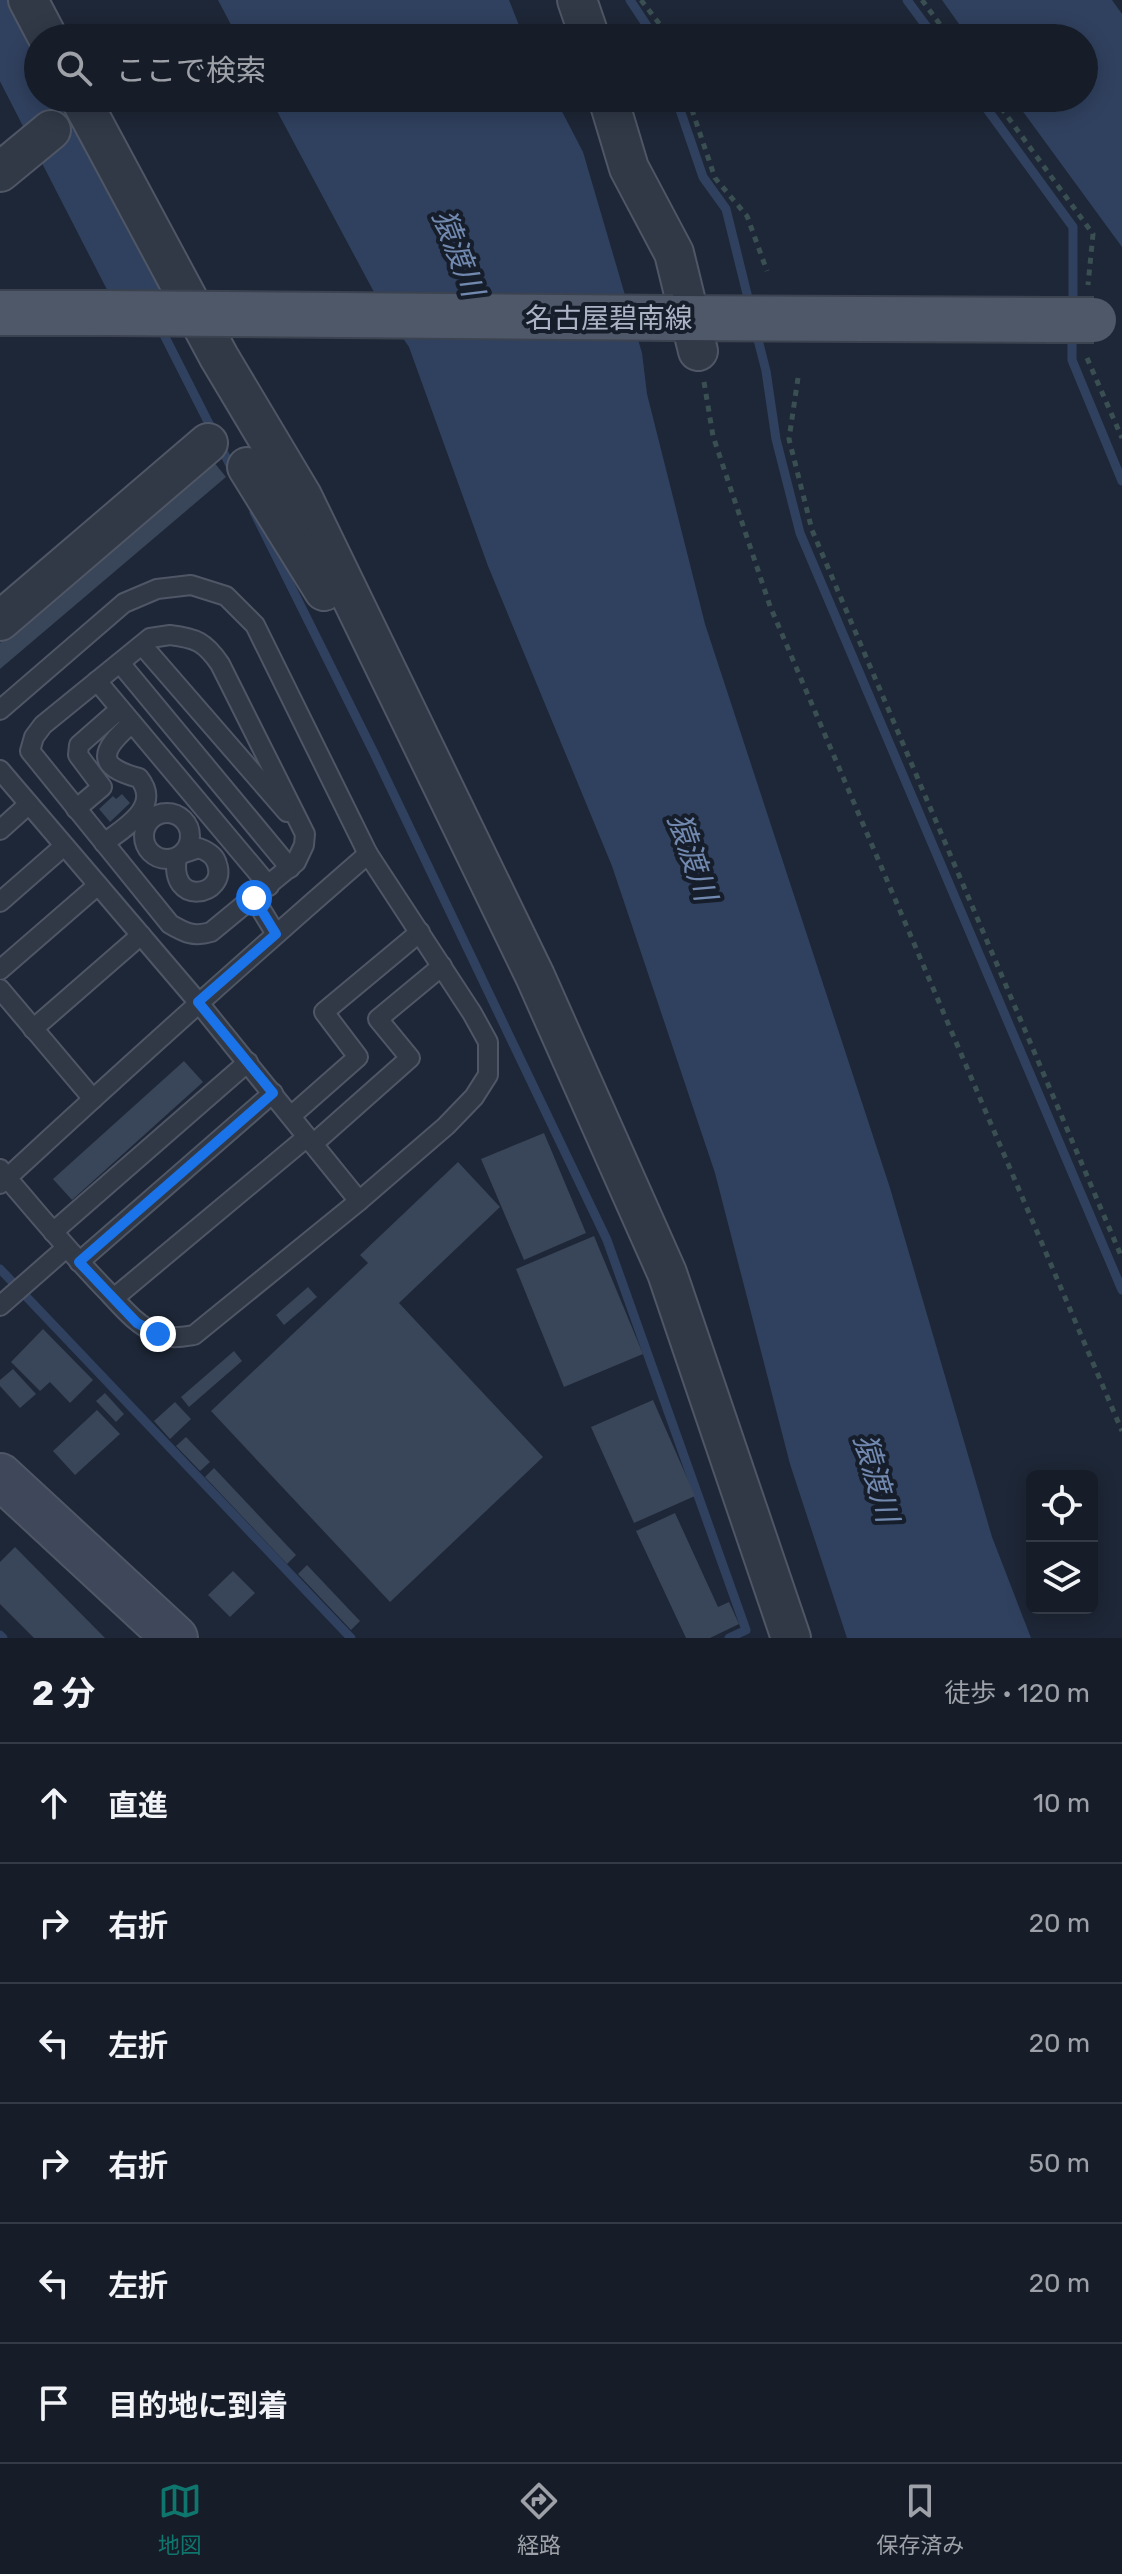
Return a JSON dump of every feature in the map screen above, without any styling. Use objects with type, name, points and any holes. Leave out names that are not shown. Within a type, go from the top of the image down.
[{"type":"main road","name":"名古屋碧南線","points":[[0,313],[698,327],[775,318],[1092,321]]},
{"type":"main road","points":[[0,1476],[175,1638]]},
{"type":"street","points":[[28,0],[41,24]]},
{"type":"street","points":[[577,0],[585,24]]},
{"type":"street","points":[[88,112],[219,357],[302,496],[535,976],[667,1273],[791,1638]]},
{"type":"street","points":[[612,112],[629,168],[674,253],[698,327]]},
{"type":"street","points":[[0,172],[51,130]]},
{"type":"street","points":[[5,607],[208,443]]},
{"type":"street","points":[[247,467],[340,619],[375,644]]},
{"type":"lane","points":[[0,710],[124,603],[157,589],[191,585],[226,596],[255,625],[368,854],[488,1042],[488,1075],[474,1097],[446,1126],[194,1335],[176,1338],[158,1334],[137,1323],[2,1177],[368,854]]},
{"type":"lane","points":[[170,635],[192,637],[209,648],[220,664],[305,834],[304,845],[290,868],[211,932],[199,936],[170,924],[30,751],[34,737],[43,725],[120,663],[150,638],[170,635]]},
{"type":"lane","points":[[142,645],[305,834]]},
{"type":"lane","points":[[120,663],[290,868]]},
{"type":"lane","points":[[97,681],[269,886]]},
{"type":"lane","points":[[76,809],[102,787],[78,755],[79,745],[126,716]]},
{"type":"lane","points":[[104,843],[134,821],[144,808],[147,796],[139,778],[122,775],[113,770],[108,761],[109,749],[126,716]]},
{"type":"lane","points":[[0,770],[248,1062],[359,1201]]},
{"type":"lane","points":[[0,830],[29,804]]},
{"type":"lane","points":[[180,855],[161,860],[144,844],[144,829],[153,817],[167,812],[186,823],[190,838],[180,855],[175,871],[179,883],[197,892],[210,888],[218,876],[217,861],[212,855],[199,848],[180,855]]},
{"type":"lane","points":[[186,823],[208,814]]},
{"type":"lane","points":[[0,902],[64,846]]},
{"type":"lane","points":[[0,970],[98,885]]},
{"type":"lane","points":[[210,888],[229,917]]},
{"type":"lane","points":[[254,898],[276,934]]},
{"type":"lane","points":[[291,1116],[358,1057],[324,1012],[420,932]]},
{"type":"lane","points":[[33,1029],[141,935]]},
{"type":"lane","points":[[114,1298],[410,1058],[378,1019],[442,966]]},
{"type":"lane","points":[[0,989],[93,1099]]},
{"type":"lane","points":[[53,1232],[248,1062]]},
{"type":"lane","points":[[79,1262],[273,1093]]},
{"type":"lane","points":[[2,1305],[66,1248]]},
{"type":"path","points":[[641,0],[660,24]]},
{"type":"path","points":[[922,0],[940,24]]},
{"type":"path","points":[[693,112],[715,178],[747,216],[767,271]]},
{"type":"path","points":[[1004,112],[1093,234],[1092,321],[1122,438]]},
{"type":"path","points":[[698,327],[713,436],[770,606],[1122,1431]]},
{"type":"path","points":[[798,378],[789,439],[812,530],[1122,1258]]},
{"type":"water","points":[[218,0],[509,0],[518,24],[231,24]]},
{"type":"water","points":[[942,0],[1112,0],[1122,14],[1122,247],[1023,112],[1098,112],[1098,24],[959,24]]},
{"type":"water","name":"猿渡川","points":[[278,112],[562,112],[583,152],[642,353],[647,394],[705,624],[890,1188],[992,1537],[1031,1638],[847,1638],[790,1464],[715,1173],[612,866],[488,566],[409,347],[382,307]]},
{"type":"building","points":[[213,461],[226,477],[0,669],[0,643]]},
{"type":"building","points":[[122,794],[130,803],[110,822],[99,809],[113,796],[116,799]]},
{"type":"building","points":[[184,1061],[203,1082],[72,1200],[53,1179]]},
{"type":"building","points":[[544,1133],[586,1233],[524,1260],[481,1159]]},
{"type":"building","points":[[458,1162],[500,1207],[399,1303],[543,1457],[390,1602],[211,1411],[368,1263],[360,1255]]},
{"type":"building","points":[[594,1236],[643,1354],[564,1387],[516,1269]]},
{"type":"building","points":[[308,1287],[317,1297],[284,1325],[276,1315]]},
{"type":"building","points":[[43,1329],[93,1380],[70,1403],[50,1382],[40,1391],[11,1362]]},
{"type":"building","points":[[234,1351],[242,1361],[189,1407],[181,1397]]},
{"type":"building","points":[[13,1369],[36,1394],[20,1408],[0,1386],[0,1380]]},
{"type":"building","points":[[105,1393],[124,1414],[116,1422],[96,1401]]},
{"type":"building","points":[[653,1400],[695,1496],[634,1523],[591,1427]]},
{"type":"building","points":[[175,1402],[191,1419],[170,1439],[154,1421]]},
{"type":"building","points":[[97,1410],[120,1434],[75,1475],[53,1451]]},
{"type":"building","points":[[186,1437],[210,1462],[200,1471],[176,1446]]},
{"type":"building","points":[[214,1468],[296,1555],[287,1564],[205,1477]]},
{"type":"building","points":[[675,1513],[718,1607],[729,1602],[739,1624],[710,1638],[686,1638],[636,1531]]},
{"type":"building","points":[[15,1547],[105,1638],[34,1638],[0,1604],[0,1562]]},
{"type":"building","points":[[307,1565],[360,1621],[351,1630],[298,1574]]},
{"type":"building","points":[[233,1571],[255,1593],[230,1617],[208,1595]]},
{"type":"waterway","points":[[630,0],[646,24]]},
{"type":"waterway","points":[[907,0],[925,24]]},
{"type":"waterway","points":[[0,20],[24,67]]},
{"type":"waterway","points":[[47,112],[133,279]]},
{"type":"waterway","points":[[681,112],[703,177],[726,209],[750,306]]},
{"type":"waterway","points":[[989,112],[1073,227],[1073,308]]},
{"type":"waterway","points":[[133,279],[145,300]]},
{"type":"waterway","points":[[160,327],[233,471]]},
{"type":"waterway","points":[[1072,330],[1072,360],[1122,481]]},
{"type":"waterway","points":[[756,332],[766,371],[776,439],[800,533],[1122,1290]]},
{"type":"waterway","points":[[254,512],[374,753],[607,1240],[746,1630],[729,1638]]},
{"type":"waterway","points":[[0,1269],[351,1638]]},
{"type":"waterway","points":[[0,1635],[3,1638]]},
{"type":"route","points":[[158,1334],[137,1323],[79,1262],[273,1093],[198,1002],[276,934],[254,898]]}]
